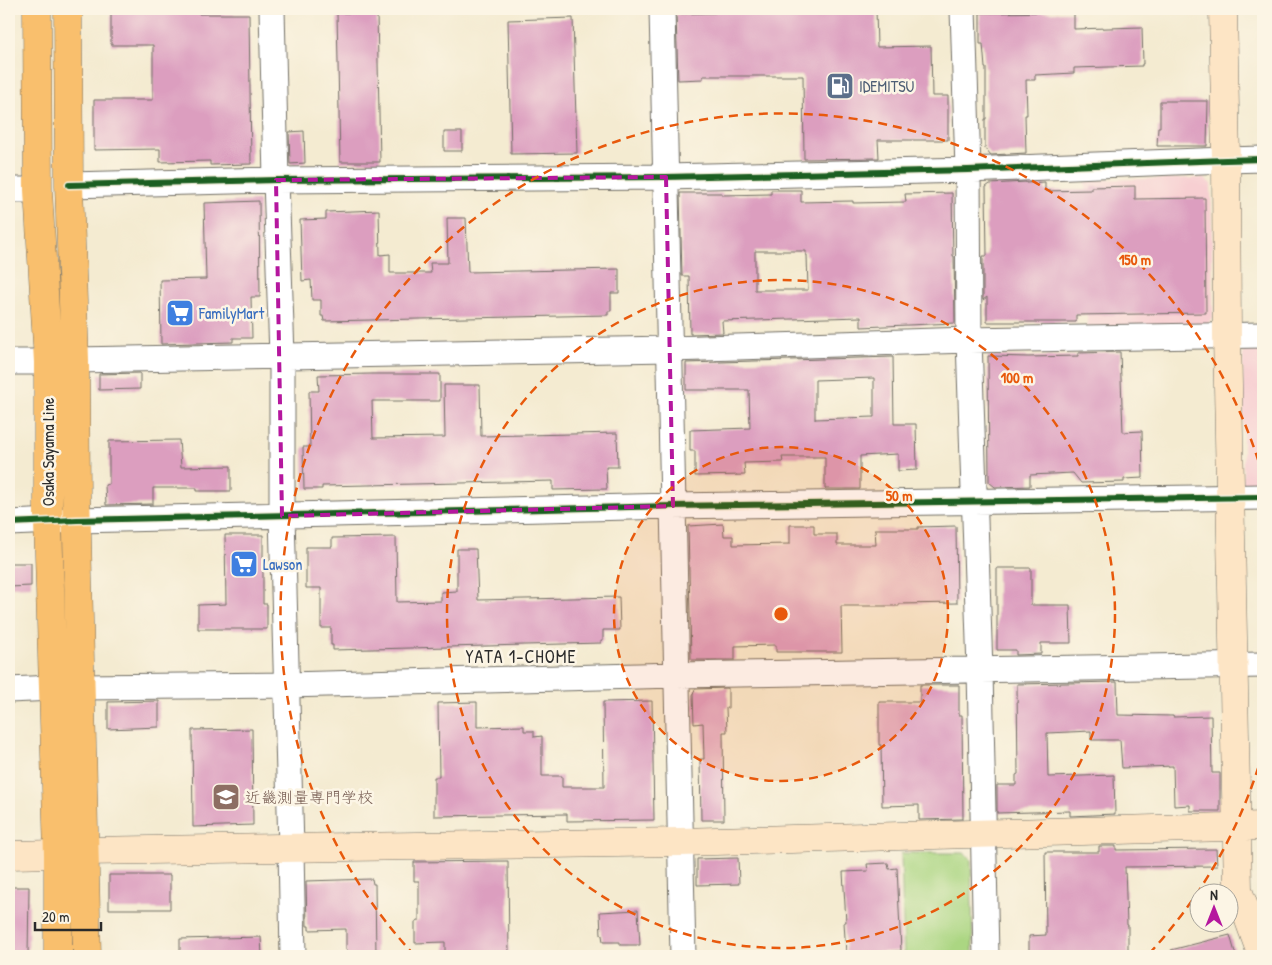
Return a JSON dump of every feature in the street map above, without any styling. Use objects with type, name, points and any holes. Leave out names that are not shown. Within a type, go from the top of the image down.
[{"type":"main road","name":"Osaka Sayama Line","points":[[37,9],[38,190],[48,362],[48,522],[58,854],[58,956]]},
{"type":"main road","name":"Osaka Sayama Line","points":[[68,9],[69,185],[75,360],[87,956]]},
{"type":"street","points":[[272,9],[282,356],[282,516],[293,956]]},
{"type":"street","points":[[662,9],[682,956]]},
{"type":"street","points":[[963,9],[968,170],[969,340],[980,670],[986,956]]},
{"type":"street","points":[[1222,9],[1233,666],[1250,827],[1238,890],[1262,956]]},
{"type":"street","points":[[69,185],[276,180],[666,177],[968,170],[1263,159]]},
{"type":"street","points":[[9,190],[38,190]]},
{"type":"street","points":[[75,360],[670,349],[969,340],[1263,335]]},
{"type":"street","points":[[9,362],[48,362]]},
{"type":"street","points":[[9,523],[673,506],[1263,497]]},
{"type":"street","points":[[81,688],[1263,665]]},
{"type":"street","points":[[9,690],[52,688]]},
{"type":"street","points":[[85,851],[680,842],[1250,827]]},
{"type":"street","points":[[9,855],[58,854]]},
{"type":"highlighted area","points":[[666,177],[673,506],[282,516],[276,180]]},
{"type":"shaded area","points":[[1204,178],[1211,184],[1213,317],[1206,326],[1087,328],[1085,180]]},
{"type":"shaded area","points":[[1243,339],[1263,339],[1263,485],[1243,486]]},
{"type":"green space","points":[[901,853],[964,853],[971,859],[973,956],[904,956]]},
{"type":"building","points":[[111,9],[145,9],[145,12],[199,11],[199,14],[249,14],[251,164],[210,165],[210,161],[160,162],[160,149],[94,150],[94,100],[153,100],[153,45],[111,45]]},
{"type":"building","points":[[715,9],[739,9],[740,13],[802,12],[801,9],[876,9],[877,47],[931,46],[932,96],[948,96],[948,140],[878,140],[879,158],[804,159],[803,76],[703,76],[703,79],[678,80],[676,14],[715,13]]},
{"type":"building","points":[[1074,12],[1074,29],[1142,27],[1142,66],[1074,68],[1074,73],[1035,75],[1035,80],[1026,80],[1026,153],[991,155],[985,148],[986,68],[983,44],[980,44],[980,13]]},
{"type":"building","points":[[337,13],[377,13],[380,162],[340,162]]},
{"type":"building","points":[[573,18],[577,153],[511,154],[508,20]]},
{"type":"building","points":[[1160,101],[1208,101],[1207,146],[1157,146],[1158,127],[1160,127]]},
{"type":"building","points":[[304,131],[305,163],[290,164],[289,132]]},
{"type":"building","points":[[444,132],[462,132],[462,151],[444,151]]},
{"type":"building","points":[[1045,182],[1045,191],[1091,190],[1091,187],[1135,186],[1135,199],[1205,198],[1206,313],[1076,315],[1076,322],[987,322],[987,297],[983,300],[983,256],[987,256],[986,187],[990,184]]},
{"type":"building","points":[[771,190],[801,190],[801,202],[853,201],[853,203],[906,202],[905,194],[952,193],[955,323],[861,327],[861,317],[722,321],[723,333],[690,334],[689,276],[682,276],[680,193],[722,193],[722,195],[771,194]],"holes":[[[755,251],[806,251],[808,290],[755,290]]]},
{"type":"building","points":[[259,201],[260,297],[251,297],[252,338],[233,338],[233,342],[161,344],[160,280],[206,279],[204,203]]},
{"type":"building","points":[[379,210],[380,255],[390,254],[390,273],[431,273],[430,263],[448,263],[447,218],[466,218],[468,272],[619,269],[619,293],[611,293],[611,311],[608,311],[608,315],[324,321],[323,316],[321,316],[321,300],[312,300],[311,280],[302,281],[300,220],[326,219],[326,212]]},
{"type":"building","points":[[1120,352],[1123,432],[1142,431],[1143,478],[1124,479],[1124,482],[1081,483],[1073,473],[1030,475],[1030,486],[995,487],[989,482],[988,356],[1078,356],[1078,353]]},
{"type":"building","points":[[893,357],[894,424],[916,424],[917,470],[898,471],[898,454],[860,456],[860,489],[825,489],[825,457],[782,457],[783,462],[744,463],[745,475],[695,476],[695,451],[690,451],[690,430],[750,428],[749,390],[686,390],[686,363]],"holes":[[[874,378],[874,417],[815,419],[815,380]]]},
{"type":"building","points":[[140,373],[140,389],[99,390],[99,374]]},
{"type":"building","points":[[440,374],[440,401],[372,401],[373,438],[445,437],[444,385],[480,385],[481,436],[617,433],[618,467],[606,467],[607,489],[553,490],[553,481],[322,486],[322,489],[304,489],[303,447],[310,447],[309,391],[319,391],[318,375]]},
{"type":"building","points":[[179,440],[181,467],[231,466],[231,491],[197,491],[197,488],[153,488],[153,504],[106,505],[105,485],[109,484],[109,441]]},
{"type":"building","points":[[723,524],[724,536],[733,536],[733,545],[790,544],[790,525],[814,525],[814,534],[837,534],[837,545],[876,545],[875,529],[918,529],[918,527],[956,526],[957,603],[841,606],[842,652],[776,652],[776,645],[735,646],[735,660],[692,660],[688,526]]},
{"type":"building","points":[[225,535],[263,535],[263,604],[267,604],[267,629],[198,629],[198,605],[226,604]]},
{"type":"building","points":[[396,537],[397,602],[441,601],[441,592],[457,591],[457,549],[476,549],[478,600],[619,597],[620,630],[603,630],[603,640],[601,640],[601,643],[333,650],[333,645],[331,645],[331,628],[321,628],[321,588],[306,588],[306,547],[332,547],[332,538]]},
{"type":"building","points":[[9,563],[31,563],[31,586],[9,587]]},
{"type":"building","points":[[997,568],[1031,568],[1031,605],[1070,605],[1071,643],[1041,643],[1041,654],[1016,655],[1016,650],[997,650]]},
{"type":"building","points":[[1117,682],[1118,715],[1211,716],[1212,773],[1220,773],[1220,811],[1190,811],[1190,805],[1174,806],[1173,766],[1122,768],[1120,740],[1091,740],[1091,731],[1047,733],[1048,777],[1114,775],[1115,814],[1070,816],[1070,811],[997,813],[997,785],[1016,785],[1016,775],[1018,774],[1017,684]]},
{"type":"building","points":[[920,685],[959,685],[959,715],[962,715],[963,819],[919,820],[919,805],[882,806],[879,702],[920,702]]},
{"type":"building","points":[[728,688],[728,708],[726,708],[727,732],[723,732],[724,820],[701,820],[700,759],[704,759],[703,723],[694,724],[693,695],[695,689]]},
{"type":"building","points":[[159,701],[159,727],[108,729],[108,702]]},
{"type":"building","points":[[652,701],[654,820],[567,821],[567,814],[434,816],[434,777],[439,777],[438,703],[477,702],[477,727],[524,726],[524,731],[534,731],[534,737],[542,736],[542,776],[562,776],[562,787],[604,787],[603,702]]},
{"type":"building","points":[[252,729],[253,825],[193,827],[192,730]]},
{"type":"building","points":[[1099,846],[1116,846],[1116,850],[1216,849],[1217,866],[1125,867],[1128,956],[1029,956],[1029,936],[1046,935],[1045,852],[1099,852]]},
{"type":"building","points":[[738,858],[739,884],[697,885],[697,859]]},
{"type":"building","points":[[508,861],[509,956],[445,956],[445,942],[415,943],[415,922],[419,921],[419,881],[414,881],[414,862]]},
{"type":"building","points":[[888,863],[889,869],[897,868],[901,951],[846,954],[843,872],[868,871],[867,864]]},
{"type":"building","points":[[109,875],[170,875],[170,909],[109,909]]},
{"type":"building","points":[[372,879],[373,884],[375,884],[376,956],[347,956],[346,929],[309,930],[309,926],[307,926],[306,881]]},
{"type":"building","points":[[9,887],[29,887],[28,956],[9,956]]},
{"type":"building","points":[[638,910],[640,945],[620,945],[620,942],[603,942],[600,912]]},
{"type":"building","points":[[1230,935],[1236,956],[1172,956],[1171,950]]},
{"type":"building","points":[[261,937],[262,956],[180,956],[180,939]]},
{"type":"cycle path","points":[[69,185],[276,180],[666,177],[968,170],[1263,159]]},
{"type":"cycle path","points":[[9,523],[673,506],[1263,497]]},
{"type":"place","name":"IDEMITSU","points":[[840,86]]},
{"type":"place","name":"FamilyMart","points":[[180,313]]},
{"type":"place","name":"Lawson","points":[[244,564]]},
{"type":"place","name":"近畿測量専門学校","points":[[226,797]]},
{"type":"district","name":"YATA 1-CHOME","points":[[521,657]]}]
